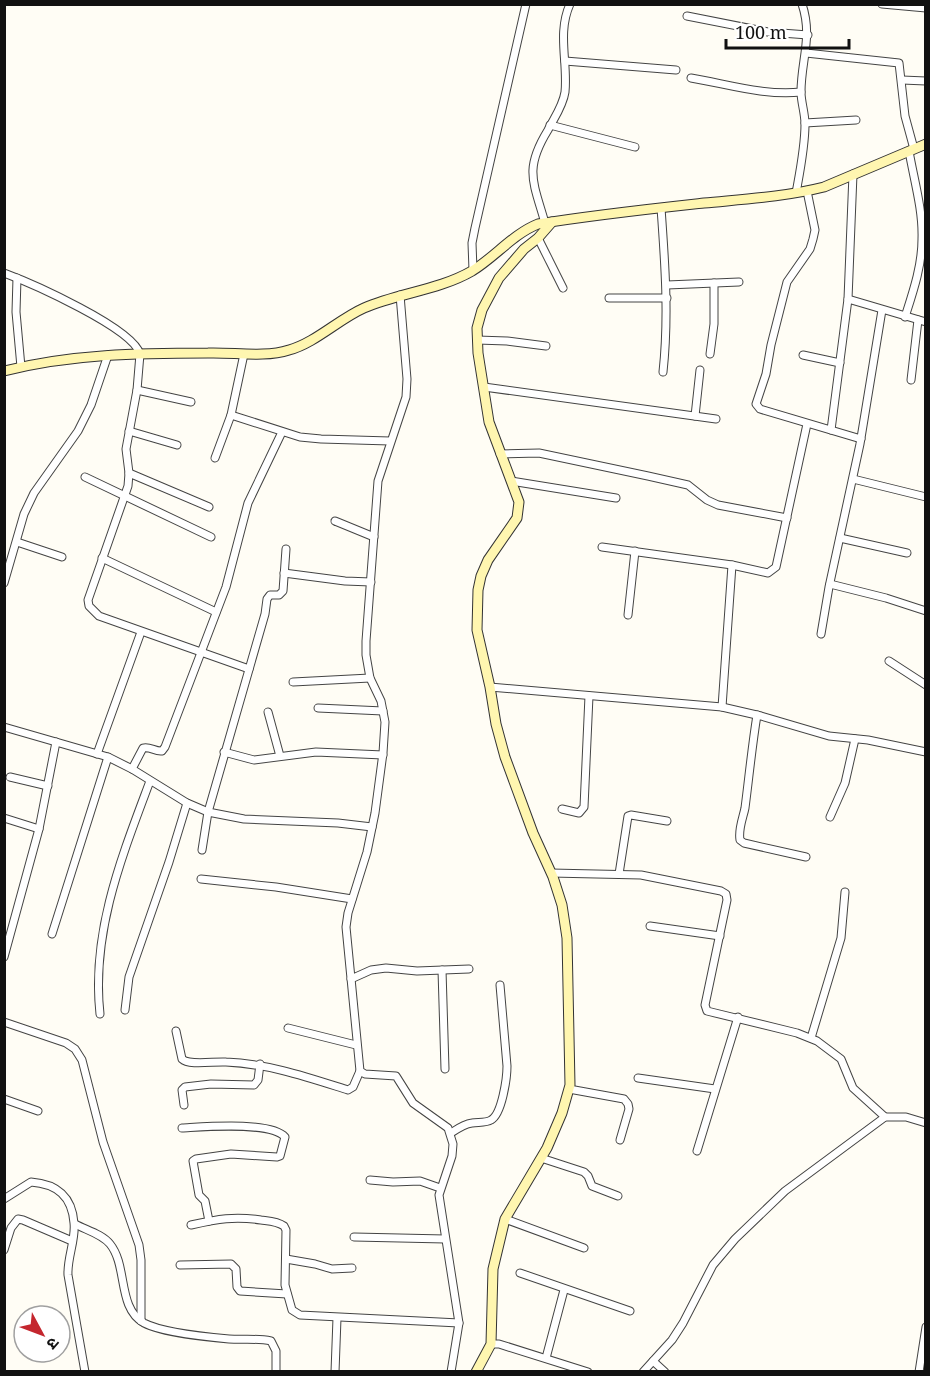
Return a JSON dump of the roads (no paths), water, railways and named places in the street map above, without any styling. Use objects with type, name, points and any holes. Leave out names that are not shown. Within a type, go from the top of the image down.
[{"type":"street","points":[[473,270],[474,228],[526,4]]},
{"type":"street","points":[[476,1371],[491,1344],[493,1269],[505,1219],[541,1158],[562,1113],[569,1089],[567,938],[562,904],[505,757],[477,630],[478,590],[481,576],[488,560],[517,518],[519,502],[489,422],[477,328],[482,310],[499,278],[524,249],[538,238],[548,222],[532,169],[534,156],[564,95],[564,27],[570,4]]},
{"type":"street","points":[[796,193],[805,123],[801,92],[808,35],[802,4]]},
{"type":"street","points":[[882,4],[926,8]]},
{"type":"street","points":[[687,16],[768,32],[808,35]]},
{"type":"street","points":[[806,53],[896,62],[901,66],[905,116],[922,222],[922,242],[915,289],[905,317]]},
{"type":"street","points":[[565,61],[676,70]]},
{"type":"street","points":[[691,78],[763,92],[781,94],[801,92]]},
{"type":"street","points":[[902,80],[926,81]]},
{"type":"street","points":[[805,123],[856,120]]},
{"type":"street","points":[[550,125],[635,147]]},
{"type":"street","points":[[4,371],[71,358],[108,355],[244,354],[291,350],[343,318],[366,307],[445,283],[473,270],[526,229],[548,222],[775,197],[807,191],[824,187],[926,144]]},
{"type":"street","points":[[831,430],[848,299],[853,174]]},
{"type":"street","points":[[807,191],[814,230],[813,239],[810,249],[787,282],[766,374],[756,404],[760,409],[861,439]]},
{"type":"street","points":[[661,208],[667,285],[667,331],[663,372]]},
{"type":"street","points":[[538,238],[563,288]]},
{"type":"street","points":[[4,273],[52,293],[88,312],[132,341],[139,349],[137,390],[126,449],[128,486],[88,600],[89,606],[99,616],[249,669]]},
{"type":"street","points":[[17,278],[16,312],[21,367]]},
{"type":"street","points":[[667,285],[739,282]]},
{"type":"street","points":[[710,354],[714,324],[714,283]]},
{"type":"street","points":[[176,1031],[182,1059],[187,1064],[214,1061],[261,1064],[348,1090],[353,1087],[360,1071],[346,927],[372,827],[383,754],[385,722],[381,701],[370,678],[366,655],[378,481],[406,397],[407,379],[400,295]]},
{"type":"street","points":[[609,298],[667,298]]},
{"type":"street","points":[[848,299],[922,321],[911,380]]},
{"type":"street","points":[[821,634],[861,439],[882,310]]},
{"type":"street","points":[[477,340],[507,340],[546,346]]},
{"type":"street","points":[[215,458],[231,415],[244,354]]},
{"type":"street","points":[[4,583],[24,514],[34,493],[78,431],[91,405],[108,355]]},
{"type":"street","points":[[803,355],[840,363]]},
{"type":"street","points":[[695,416],[700,370]]},
{"type":"street","points":[[484,387],[716,419]]},
{"type":"street","points":[[137,390],[191,402]]},
{"type":"street","points":[[231,415],[282,432],[321,440],[390,441]]},
{"type":"street","points":[[602,547],[732,565],[768,573],[772,571],[776,567],[807,424]]},
{"type":"street","points":[[129,431],[177,445]]},
{"type":"street","points":[[132,768],[143,747],[159,752],[165,747],[236,556],[248,503],[282,432]]},
{"type":"street","points":[[500,454],[539,453],[648,476],[688,485],[707,500],[718,505],[786,518]]},
{"type":"street","points":[[129,473],[209,507]]},
{"type":"street","points":[[85,477],[211,537]]},
{"type":"street","points":[[853,479],[926,497]]},
{"type":"street","points":[[511,481],[616,498]]},
{"type":"street","points":[[336,521],[374,537]]},
{"type":"street","points":[[840,538],[907,553]]},
{"type":"street","points":[[17,542],[62,557]]},
{"type":"street","points":[[202,850],[208,812],[265,615],[267,599],[270,595],[282,593],[286,549]]},
{"type":"street","points":[[628,615],[635,551]]},
{"type":"street","points":[[102,558],[216,612]]},
{"type":"street","points":[[722,707],[732,565]]},
{"type":"street","points":[[284,573],[372,582]]},
{"type":"street","points":[[830,584],[926,611]]},
{"type":"street","points":[[97,754],[141,632]]},
{"type":"street","points":[[889,661],[926,685]]},
{"type":"street","points":[[293,682],[370,678]]},
{"type":"street","points":[[490,687],[722,707],[829,736],[855,738],[926,752]]},
{"type":"street","points":[[562,809],[579,813],[584,807],[589,696]]},
{"type":"street","points":[[318,708],[383,711]]},
{"type":"street","points":[[268,712],[280,756]]},
{"type":"street","points":[[757,715],[740,840],[744,843],[806,857]]},
{"type":"street","points":[[4,727],[108,757],[132,768],[187,803],[208,812],[244,819],[338,823],[372,827]]},
{"type":"street","points":[[830,817],[845,783],[855,738]]},
{"type":"street","points":[[4,957],[39,829],[56,742]]},
{"type":"street","points":[[224,752],[254,760],[316,752],[383,754]]},
{"type":"street","points":[[52,934],[108,757]]},
{"type":"street","points":[[10,777],[48,786]]},
{"type":"street","points":[[100,1014],[99,958],[106,915],[118,872],[150,781]]},
{"type":"street","points":[[125,1010],[129,977],[187,803]]},
{"type":"street","points":[[619,874],[628,816],[667,821]]},
{"type":"street","points":[[4,818],[39,829]]},
{"type":"street","points":[[551,873],[641,875],[721,891],[726,894],[727,900],[705,1008],[707,1011],[713,1014],[738,1017],[811,1038],[834,1052],[840,1059],[853,1088],[885,1117]]},
{"type":"street","points":[[201,879],[276,887],[352,899]]},
{"type":"street","points":[[811,1038],[841,938],[845,892]]},
{"type":"street","points":[[650,926],[720,936]]},
{"type":"street","points":[[351,979],[378,968],[469,969]]},
{"type":"street","points":[[442,970],[445,1069]]},
{"type":"street","points":[[450,1133],[471,1123],[490,1121],[495,1117],[500,1106],[507,1072],[500,986]]},
{"type":"street","points":[[697,1151],[738,1017]]},
{"type":"street","points":[[4,1022],[66,1043],[75,1049],[82,1060],[104,1142],[139,1245],[141,1321]]},
{"type":"street","points":[[288,1028],[356,1044]]},
{"type":"street","points":[[184,1105],[182,1090],[185,1088],[211,1084],[254,1085],[258,1080],[261,1064]]},
{"type":"street","points":[[360,1071],[365,1074],[396,1076],[413,1103],[443,1123],[453,1143],[452,1156],[440,1188],[440,1204],[459,1323],[456,1348],[449,1371]]},
{"type":"street","points":[[638,1078],[716,1089]]},
{"type":"street","points":[[569,1089],[624,1099],[629,1109],[621,1140]]},
{"type":"street","points":[[4,1099],[38,1111]]},
{"type":"street","points":[[643,1371],[672,1340],[713,1265],[735,1239],[785,1191],[885,1117],[906,1117],[926,1123]]},
{"type":"street","points":[[182,1128],[246,1126],[280,1132],[285,1137],[280,1156],[277,1157],[231,1154],[193,1161],[199,1195],[205,1201],[209,1221]]},
{"type":"street","points":[[541,1158],[584,1172],[592,1186],[618,1196]]},
{"type":"street","points":[[370,1180],[420,1181],[440,1188]]},
{"type":"street","points":[[4,1199],[31,1182],[55,1188],[67,1198],[75,1224],[68,1275],[85,1371]]},
{"type":"street","points":[[191,1226],[239,1217],[280,1223],[286,1230],[285,1286],[295,1313],[337,1318],[459,1323]]},
{"type":"street","points":[[505,1219],[584,1248]]},
{"type":"street","points":[[4,1250],[11,1227],[18,1220],[23,1220],[72,1241]]},
{"type":"street","points":[[75,1224],[105,1239],[111,1245],[116,1254],[130,1307],[141,1321],[160,1329],[230,1339],[271,1341],[276,1351],[276,1371]]},
{"type":"street","points":[[354,1237],[445,1239]]},
{"type":"street","points":[[286,1259],[332,1269],[352,1268]]},
{"type":"street","points":[[180,1265],[231,1264],[236,1269],[237,1287],[240,1291],[287,1294]]},
{"type":"street","points":[[520,1273],[630,1311]]},
{"type":"street","points":[[546,1358],[564,1290]]},
{"type":"street","points":[[335,1371],[337,1318]]},
{"type":"street","points":[[919,1371],[926,1327]]},
{"type":"street","points":[[491,1344],[588,1371]]},
{"type":"street","points":[[653,1361],[665,1371]]}]
